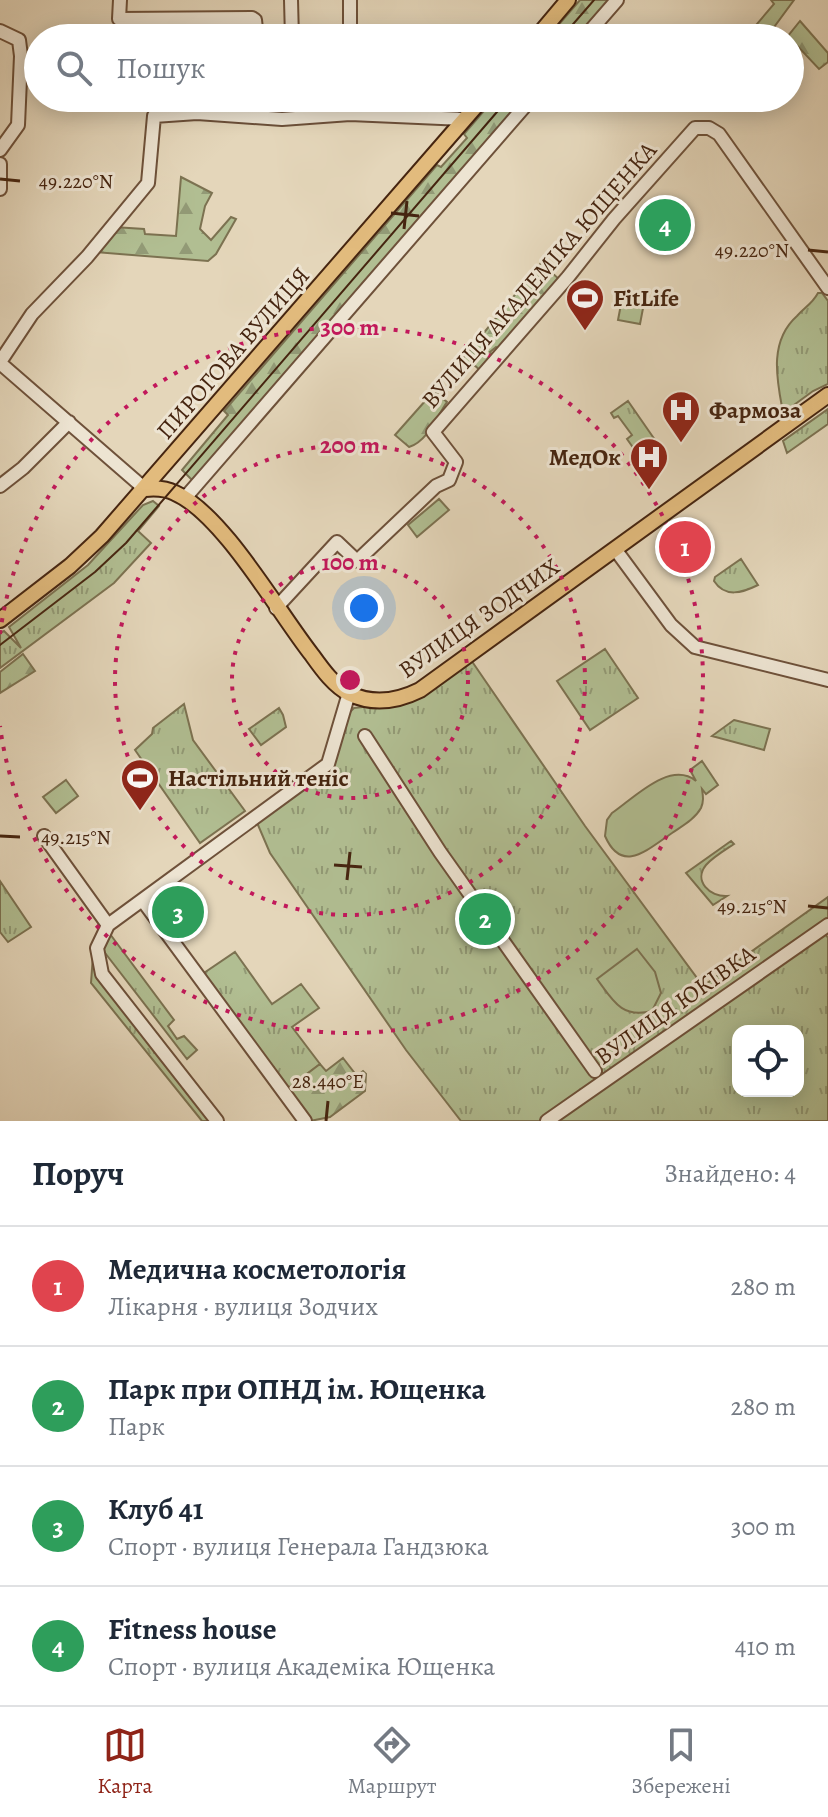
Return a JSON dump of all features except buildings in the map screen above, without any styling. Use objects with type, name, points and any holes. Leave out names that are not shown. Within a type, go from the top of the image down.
[{"type":"main road","points":[[548,24],[568,0]]},
{"type":"main road","name":"ПИРОГОВА ВУЛИЦЯ","points":[[0,620],[87,550],[145,489],[470,112]]},
{"type":"main road","name":"ВУЛИЦЯ ЗОДЧИХ","points":[[349,693],[390,701],[420,690],[828,395]]},
{"type":"main road","points":[[145,489],[171,491],[185,498],[234,547],[324,671],[349,693]]},
{"type":"street","points":[[120,0],[119,19],[252,18],[255,24]]},
{"type":"street","points":[[291,0],[292,24]]},
{"type":"street","points":[[350,0],[350,24]]},
{"type":"street","points":[[596,24],[617,0]]},
{"type":"street","points":[[0,31],[19,40],[21,56],[18,125],[0,150]]},
{"type":"street","points":[[185,498],[520,112]]},
{"type":"street","points":[[145,489],[0,362],[32,314],[87,257],[148,183],[154,116],[197,113],[282,119],[350,114],[464,119]]},
{"type":"street","name":"ВУЛИЦЯ АКАДЕМІКА ЮЩЕНКА","points":[[276,608],[337,542],[357,561],[436,486],[449,480],[456,462],[433,432],[695,128],[709,128],[719,134],[828,288]]},
{"type":"street","points":[[0,164],[0,189]]},
{"type":"street","points":[[0,486],[23,468],[69,422]]},
{"type":"street","points":[[615,549],[671,625],[695,647],[828,680]]},
{"type":"street","points":[[217,1121],[99,970],[97,948],[108,925],[328,764],[349,693]]},
{"type":"street","points":[[365,736],[440,852],[595,1071]]},
{"type":"street","points":[[44,836],[108,925]]},
{"type":"street","points":[[143,901],[305,1121]]},
{"type":"street","name":"ВУЛИЦЯ ЮКІВКА","points":[[547,1121],[828,925]]},
{"type":"green space","points":[[580,0],[610,0],[589,24],[559,24]]},
{"type":"green space","points":[[771,0],[794,0],[776,24],[757,24],[774,4]]},
{"type":"green space","points":[[804,26],[828,53],[828,62],[819,69],[804,53]]},
{"type":"green space","points":[[483,112],[513,112],[193,481],[182,470],[228,415],[224,411],[437,165],[441,167],[467,138],[464,134]]},
{"type":"green space","points":[[181,177],[212,193],[205,206],[200,229],[211,240],[231,217],[236,219],[216,254],[208,261],[94,252],[114,227],[144,229],[145,234],[176,236]]},
{"type":"green space","points":[[541,263],[560,280],[498,349],[496,347],[490,352],[493,356],[481,371],[473,364],[463,375],[455,368]]},
{"type":"green space","points":[[818,293],[822,293],[828,301],[828,384],[787,410],[782,407],[778,383],[779,347],[788,326]]},
{"type":"green space","points":[[622,299],[644,303],[640,324],[618,320]]},
{"type":"green space","points":[[434,391],[447,402],[427,434],[409,447],[395,435]]},
{"type":"green space","points":[[628,401],[662,450],[644,463],[627,439],[632,435],[618,416],[614,418],[611,413]]},
{"type":"green space","points":[[828,409],[828,424],[787,453],[783,441]]},
{"type":"green space","points":[[439,499],[449,510],[417,537],[408,525]]},
{"type":"green space","points":[[153,501],[159,506],[138,531],[151,543],[114,583],[0,668],[0,633],[4,631],[21,648],[9,627],[88,565],[143,505]]},
{"type":"green space","points":[[741,559],[758,585],[740,592],[723,590],[714,581],[715,577]]},
{"type":"green space","points":[[605,649],[638,698],[590,730],[557,681]]},
{"type":"green space","points":[[23,654],[35,671],[0,693],[0,672]]},
{"type":"green space","points":[[471,660],[585,826],[703,986],[828,897],[828,924],[822,929],[828,938],[828,1121],[461,1121],[406,1050],[270,853],[255,818],[328,764],[348,714],[354,708],[406,702]]},
{"type":"green space","points":[[184,704],[193,740],[245,811],[200,843],[135,750],[152,734],[153,728]]},
{"type":"green space","points":[[279,708],[286,727],[261,745],[249,729]]},
{"type":"green space","points":[[734,720],[770,729],[764,750],[712,736]]},
{"type":"green space","points":[[702,761],[718,785],[706,794],[702,789],[703,803],[695,816],[654,846],[636,855],[619,854],[612,848],[605,836],[607,820],[612,813],[664,778],[686,776],[696,781],[690,770]]},
{"type":"green space","points":[[66,780],[78,796],[56,813],[43,797]]},
{"type":"green space","points":[[731,841],[734,844],[712,859],[702,871],[702,882],[709,891],[727,896],[713,905],[686,873]]},
{"type":"green space","points":[[0,881],[31,927],[8,942],[0,932]]},
{"type":"green space","points":[[110,934],[174,1020],[168,1026],[177,1039],[184,1036],[197,1050],[187,1059],[102,949]]},
{"type":"green space","points":[[637,949],[655,972],[661,993],[652,1011],[642,1013],[619,1006],[597,979]]},
{"type":"green space","points":[[235,952],[272,1004],[301,984],[319,1008],[292,1027],[320,1064],[287,1089],[201,975]]},
{"type":"green space","points":[[93,955],[217,1121],[202,1121],[91,983]]},
{"type":"green space","points":[[343,1058],[357,1076],[363,1071],[366,1074],[365,1091],[330,1117],[310,1121],[287,1089],[320,1064],[326,1071]]},
{"type":"tram line","points":[[573,24],[594,0]]},
{"type":"tram line","points":[[0,645],[95,572],[126,543],[497,112]]},
{"type":"place","name":"Fitness house","points":[[665,225]]},
{"type":"place","name":"FitLife","points":[[585,332]]},
{"type":"place","name":"Фармоза","points":[[681,444]]},
{"type":"place","name":"МедОк","points":[[649,491]]},
{"type":"place","name":"Медична косметологія","points":[[685,547]]},
{"type":"place","name":"Настільний теніс","points":[[140,812]]},
{"type":"place","name":"Клуб 41","points":[[178,912]]},
{"type":"place","name":"Парк при ОПНД ім. Ющенка","points":[[485,919]]}]
